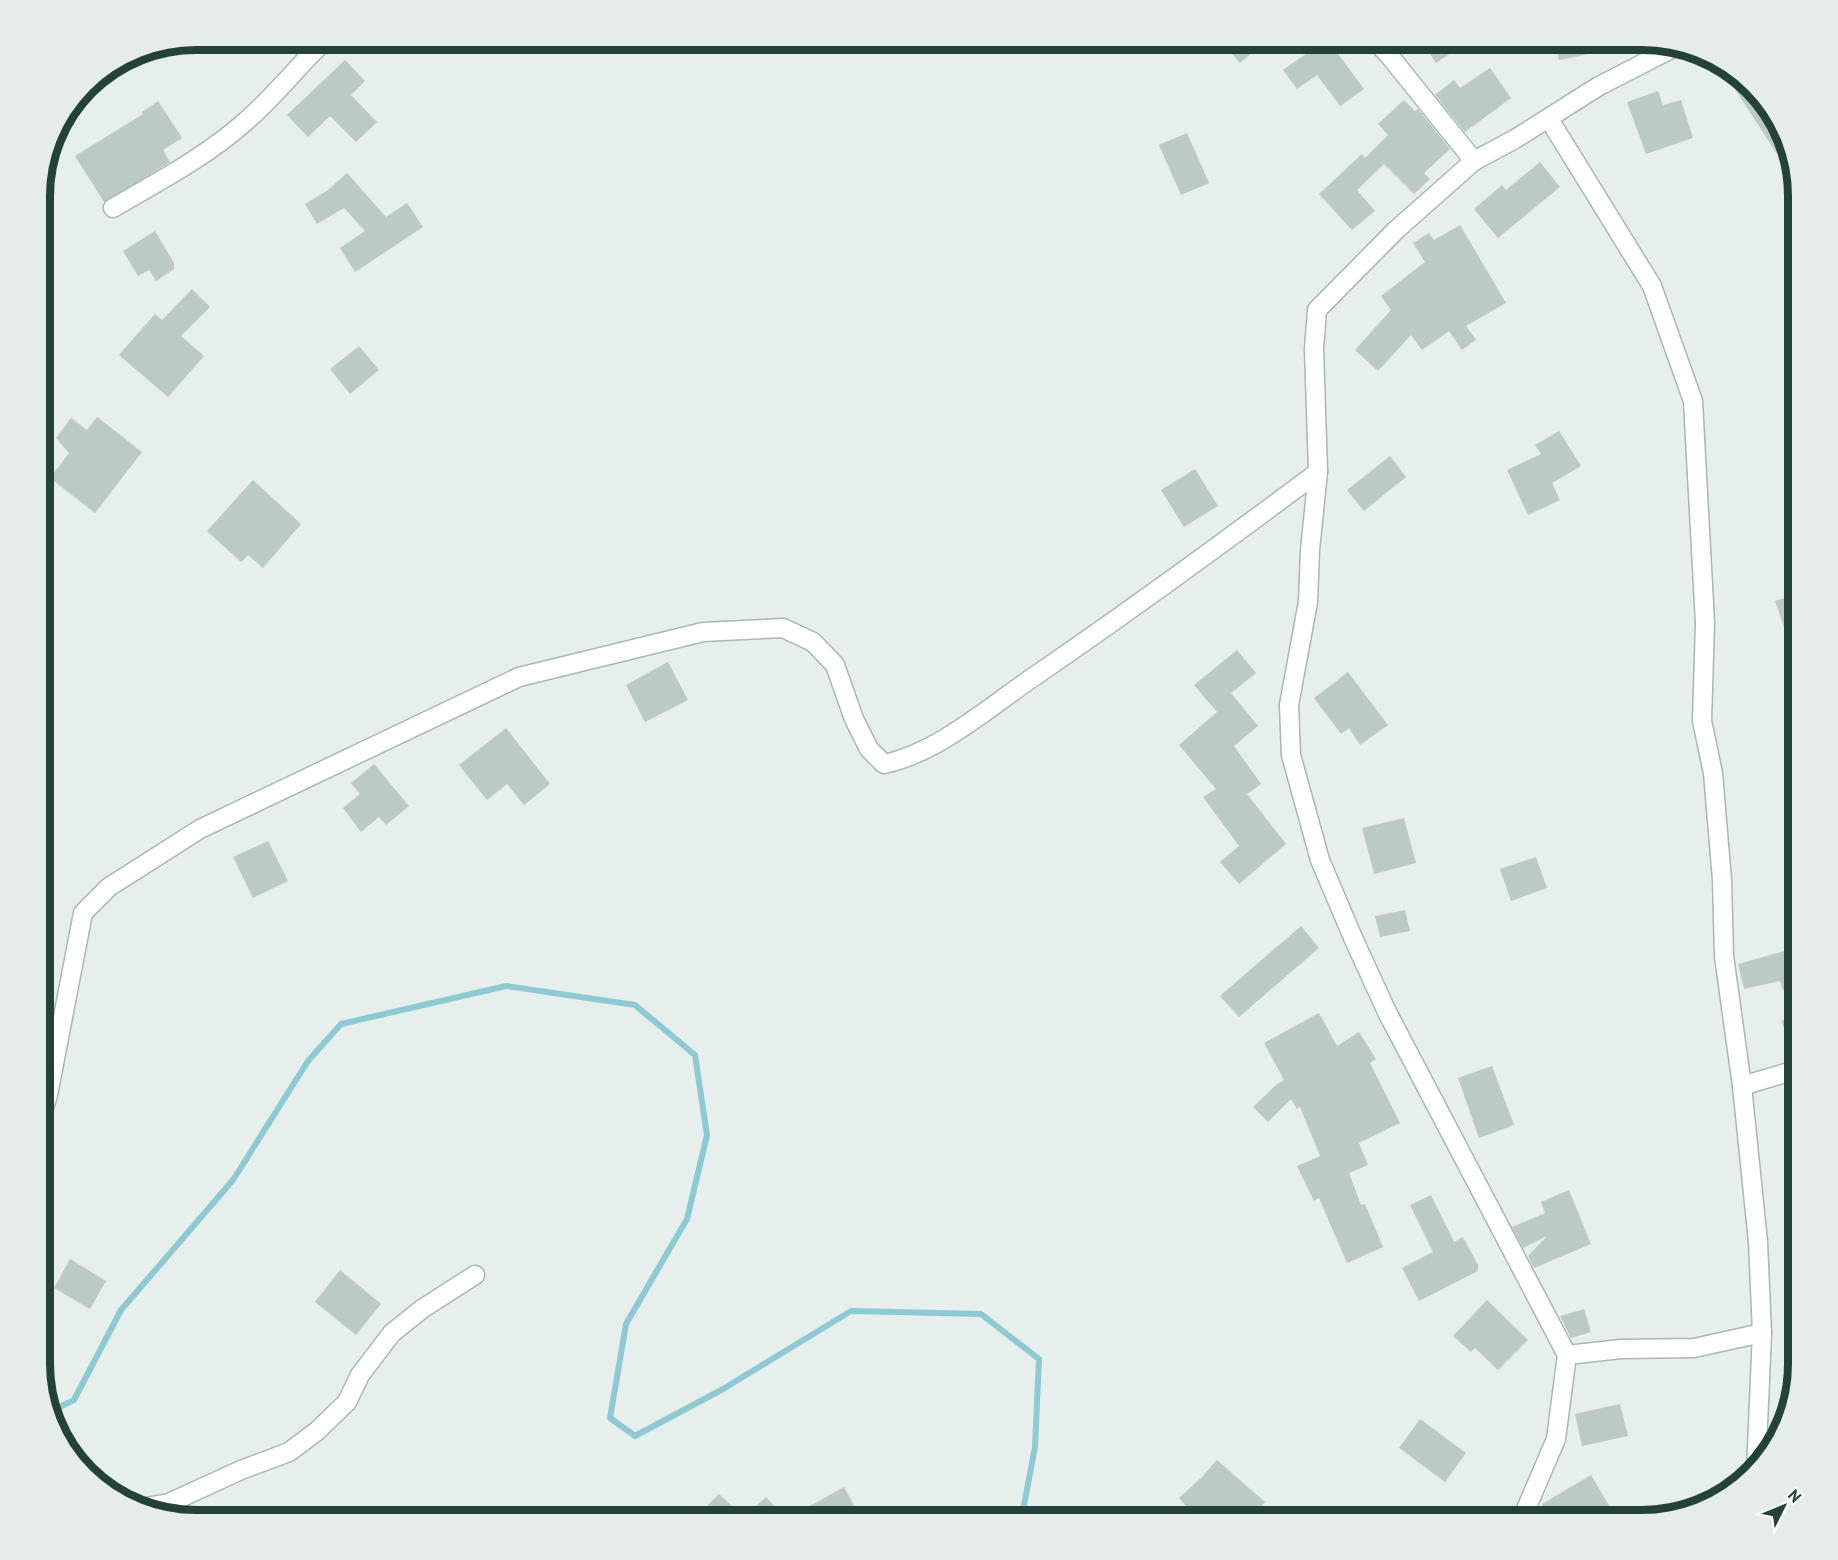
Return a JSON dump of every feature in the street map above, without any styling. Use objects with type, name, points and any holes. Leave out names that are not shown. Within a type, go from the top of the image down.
[{"type":"street","points":[[112,208],[196,161],[224,140],[272,97],[315,50]]},
{"type":"street","points":[[1384,50],[1474,161]]},
{"type":"street","points":[[1526,1510],[1556,1438],[1567,1355],[1387,1012],[1320,860],[1291,754],[1289,705],[1308,602],[1310,550],[1318,472],[1314,349],[1317,310],[1396,230],[1474,161],[1549,119],[1599,87],[1666,52]]},
{"type":"street","points":[[1549,119],[1652,286],[1693,401],[1705,623],[1702,722],[1713,773],[1722,879],[1724,956],[1742,1086],[1758,1242],[1762,1333],[1757,1455]]},
{"type":"street","points":[[50,1085],[83,913],[109,887],[200,829],[519,677],[703,632],[783,628],[813,642],[835,665],[869,749],[884,764],[904,760],[951,734],[1150,597],[1318,472]]},
{"type":"street","points":[[1742,1086],[1788,1072]]},
{"type":"street","points":[[156,1505],[169,1503],[241,1470],[289,1452],[317,1431],[347,1402],[360,1375],[392,1333],[422,1309],[475,1275]]},
{"type":"street","points":[[1567,1355],[1621,1349],[1694,1348],[1762,1333]]},
{"type":"building","points":[[1229,50],[1255,50],[1240,63]]},
{"type":"building","points":[[1311,50],[1335,50],[1364,89],[1340,106],[1317,75],[1297,89],[1283,70]]},
{"type":"building","points":[[1427,50],[1456,50],[1436,63]]},
{"type":"building","points":[[1557,50],[1609,50],[1559,60]]},
{"type":"building","points":[[345,60],[365,81],[351,95],[377,122],[356,142],[330,116],[308,137],[287,115]]},
{"type":"building","points":[[1490,68],[1511,98],[1465,132],[1435,95],[1454,80],[1460,88]]},
{"type":"building","points":[[1726,76],[1752,99],[1769,123],[1782,151],[1777,154]]},
{"type":"building","points":[[1658,91],[1663,105],[1681,100],[1693,138],[1646,154],[1627,102]]},
{"type":"building","points":[[1404,100],[1415,111],[1418,109],[1450,149],[1424,173],[1430,179],[1414,194],[1384,164],[1357,190],[1375,211],[1352,230],[1319,194],[1362,154],[1365,158],[1388,135],[1378,124]]},
{"type":"building","points":[[158,101],[182,138],[163,150],[170,162],[104,202],[75,156],[143,114],[142,112]]},
{"type":"building","points":[[1187,133],[1209,183],[1181,195],[1159,145]]},
{"type":"building","points":[[1540,162],[1560,187],[1498,238],[1474,209],[1502,185],[1506,190]]},
{"type":"building","points":[[347,173],[386,217],[407,203],[423,227],[355,272],[340,248],[365,231],[344,208],[317,224],[305,204],[328,190]]},
{"type":"building","points":[[1460,225],[1506,303],[1466,326],[1476,340],[1462,350],[1449,331],[1422,350],[1411,335],[1378,371],[1355,350],[1391,310],[1381,296],[1425,262],[1413,243],[1429,233],[1434,240]]},
{"type":"building","points":[[155,231],[174,263],[174,269],[156,281],[149,270],[138,276],[123,251]]},
{"type":"building","points":[[192,289],[210,307],[181,336],[204,356],[168,397],[119,355],[155,314],[162,320]]},
{"type":"building","points":[[359,346],[379,370],[350,394],[330,369]]},
{"type":"building","points":[[97,417],[142,452],[95,513],[50,478],[69,453],[56,438],[71,418],[87,430]]},
{"type":"building","points":[[1559,431],[1581,466],[1552,483],[1560,500],[1528,515],[1507,470],[1541,454],[1535,445]]},
{"type":"building","points":[[1390,456],[1406,477],[1364,511],[1347,490]]},
{"type":"building","points":[[1195,469],[1218,506],[1184,527],[1161,490]]},
{"type":"building","points":[[253,480],[301,524],[263,568],[248,555],[241,562],[207,531]]},
{"type":"building","points":[[1788,597],[1788,639],[1775,601]]},
{"type":"building","points":[[1237,650],[1256,673],[1231,693],[1258,726],[1234,746],[1261,784],[1247,794],[1286,844],[1239,884],[1220,862],[1239,846],[1203,797],[1216,789],[1179,745],[1217,712],[1194,685]]},
{"type":"building","points":[[668,662],[688,700],[645,722],[626,685]]},
{"type":"building","points":[[1348,672],[1388,725],[1360,745],[1349,728],[1341,734],[1314,698]]},
{"type":"building","points":[[506,728],[550,784],[524,805],[507,784],[487,800],[459,765]]},
{"type":"building","points":[[374,764],[409,806],[386,825],[379,817],[361,832],[343,808],[360,794],[351,783]]},
{"type":"building","points":[[1404,818],[1416,863],[1374,874],[1362,828]]},
{"type":"building","points":[[268,841],[288,881],[253,898],[233,857]]},
{"type":"building","points":[[1536,857],[1547,888],[1511,901],[1500,869]]},
{"type":"building","points":[[1405,910],[1410,931],[1380,937],[1375,916]]},
{"type":"building","points":[[1301,926],[1319,948],[1239,1017],[1220,996]]},
{"type":"building","points":[[1788,950],[1788,988],[1783,990],[1780,981],[1744,989],[1738,964]]},
{"type":"building","points":[[1319,1013],[1337,1046],[1359,1032],[1376,1059],[1370,1063],[1400,1123],[1359,1143],[1368,1165],[1349,1173],[1361,1205],[1365,1204],[1383,1247],[1347,1263],[1319,1198],[1314,1201],[1297,1166],[1320,1156],[1300,1107],[1297,1109],[1291,1099],[1268,1122],[1253,1107],[1284,1080],[1264,1043]]},
{"type":"building","points":[[1788,1018],[1788,1037],[1781,1021]]},
{"type":"building","points":[[1492,1066],[1514,1125],[1479,1138],[1458,1078]]},
{"type":"building","points":[[1569,1190],[1591,1244],[1534,1268],[1528,1256],[1547,1236],[1523,1248],[1512,1227],[1545,1213],[1541,1202]]},
{"type":"building","points":[[1431,1195],[1454,1242],[1463,1237],[1478,1265],[1478,1271],[1419,1301],[1402,1268],[1433,1252],[1410,1205]]},
{"type":"building","points":[[70,1259],[106,1281],[90,1309],[54,1288]]},
{"type":"building","points":[[340,1270],[381,1304],[356,1335],[315,1302]]},
{"type":"building","points":[[1487,1300],[1528,1340],[1498,1370],[1475,1348],[1471,1352],[1453,1336]]},
{"type":"building","points":[[1584,1309],[1591,1332],[1571,1338],[1560,1316]]},
{"type":"building","points":[[1620,1404],[1628,1436],[1582,1446],[1575,1414]]},
{"type":"building","points":[[1420,1419],[1466,1453],[1445,1482],[1399,1448]]},
{"type":"building","points":[[1217,1460],[1265,1502],[1258,1510],[1189,1510],[1179,1498]]},
{"type":"building","points":[[1591,1475],[1612,1510],[1546,1510],[1542,1504]]},
{"type":"building","points":[[844,1487],[856,1510],[802,1510]]},
{"type":"building","points":[[719,1494],[736,1510],[711,1510],[707,1506]]},
{"type":"building","points":[[766,1497],[778,1510],[752,1510]]},
{"type":"waterway","points":[[56,1409],[74,1400],[121,1310],[233,1180],[308,1061],[341,1024],[506,986],[635,1005],[695,1055],[707,1135],[687,1219],[626,1324],[610,1418],[635,1436],[723,1389],[851,1311],[981,1314],[1039,1359],[1035,1447],[1023,1510]]}]
